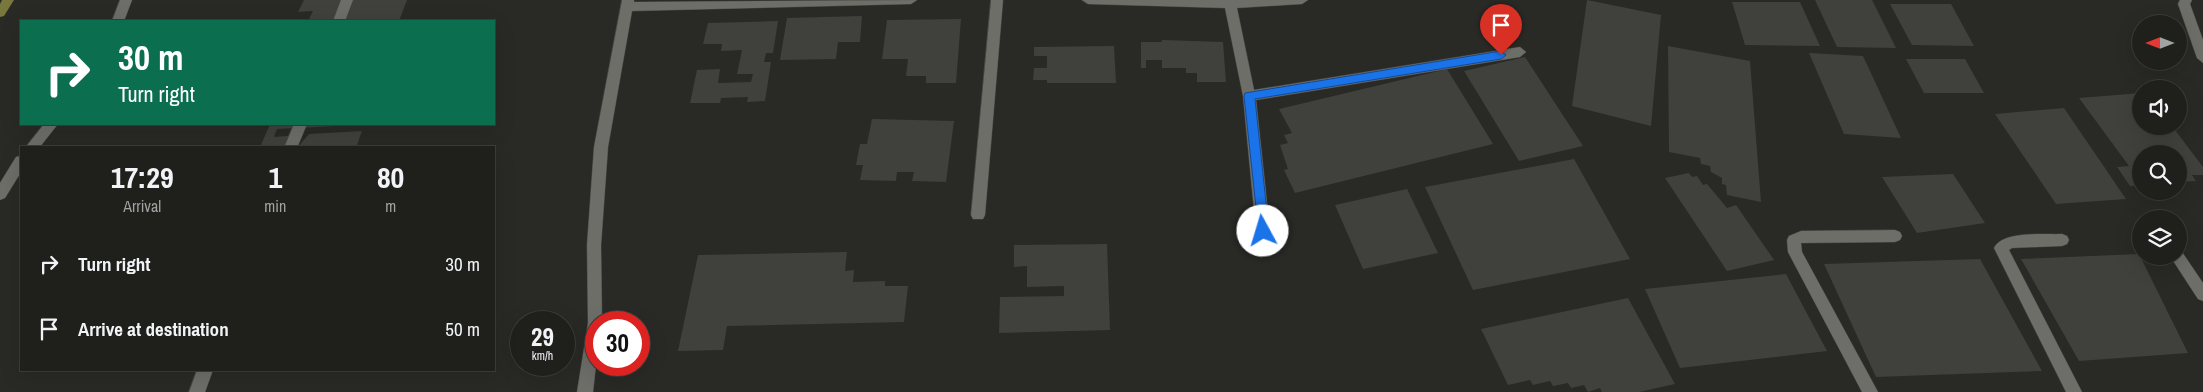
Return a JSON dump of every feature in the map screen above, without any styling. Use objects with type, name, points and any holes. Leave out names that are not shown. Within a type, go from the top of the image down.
[{"type":"street","points":[[118,20],[126,0]]},
{"type":"street","points":[[339,20],[347,0]]},
{"type":"street","points":[[585,392],[595,323],[594,245],[601,147],[627,4],[911,0]]},
{"type":"street","points":[[978,215],[997,0]]},
{"type":"street","points":[[1088,0],[1230,4],[1302,0]]},
{"type":"street","points":[[2186,0],[2184,4],[2203,58]]},
{"type":"street","points":[[1230,4],[1249,96],[1263,231]]},
{"type":"street","points":[[1249,96],[1520,52]]},
{"type":"street","points":[[34,146],[50,125]]},
{"type":"street","points":[[291,146],[300,125]]},
{"type":"street","points":[[0,194],[20,163]]},
{"type":"street","points":[[1870,392],[1796,252],[1794,240],[1801,237],[1895,236]]},
{"type":"street","points":[[2062,240],[2009,242],[2001,248],[2074,392]]},
{"type":"street","points":[[2183,265],[2203,295]]},
{"type":"street","points":[[196,392],[205,371]]},
{"type":"building","points":[[304,0],[407,0],[399,20],[308,20],[313,11],[298,12]]},
{"type":"building","points":[[1587,0],[1661,15],[1651,126],[1572,106]]},
{"type":"building","points":[[1815,0],[1872,0],[1896,48],[1837,47]]},
{"type":"building","points":[[1732,2],[1800,2],[1820,46],[1745,45]]},
{"type":"building","points":[[1890,4],[1951,4],[1974,46],[1912,45]]},
{"type":"building","points":[[862,16],[860,42],[838,42],[836,59],[780,60],[787,18]]},
{"type":"building","points":[[961,19],[956,83],[926,83],[926,76],[906,76],[908,59],[882,59],[887,20]]},
{"type":"building","points":[[778,21],[773,53],[766,53],[764,62],[771,62],[765,101],[747,102],[748,97],[721,98],[720,103],[690,103],[697,70],[720,69],[718,83],[751,82],[753,74],[737,74],[742,50],[721,51],[722,44],[703,44],[708,23]]},
{"type":"building","points":[[1162,40],[1223,42],[1226,82],[1197,82],[1197,73],[1186,73],[1186,68],[1162,68],[1162,60],[1146,60],[1146,68],[1141,68],[1141,42],[1162,42]]},
{"type":"building","points":[[1114,46],[1116,83],[1047,83],[1047,80],[1033,80],[1034,68],[1047,68],[1047,56],[1034,56],[1034,47]]},
{"type":"building","points":[[1668,46],[1750,61],[1761,202],[1727,195],[1726,185],[1722,184],[1722,178],[1711,172],[1710,166],[1701,164],[1700,158],[1669,152]]},
{"type":"building","points":[[1809,53],[1863,56],[1901,138],[1844,134]]},
{"type":"building","points":[[1525,57],[1583,146],[1519,161],[1464,71]]},
{"type":"building","points":[[1906,59],[1965,59],[1984,93],[1924,93]]},
{"type":"building","points":[[1447,69],[1493,144],[1295,193],[1284,170],[1288,169],[1280,145],[1288,143],[1284,135],[1292,133],[1279,109]]},
{"type":"building","points":[[2132,94],[2132,135],[2179,135],[2186,145],[2132,145],[2132,186],[2130,186],[2117,167],[2129,166],[2079,98]]},
{"type":"building","points":[[2064,108],[2126,199],[2056,204],[1995,114]]},
{"type":"building","points":[[872,119],[954,121],[946,182],[912,181],[914,172],[897,172],[896,181],[860,180],[863,165],[856,165],[860,144],[867,144]]},
{"type":"building","points":[[270,125],[356,125],[277,129],[274,137],[299,135],[296,146],[255,146],[261,145]]},
{"type":"building","points":[[362,131],[357,146],[299,146],[309,134]]},
{"type":"building","points":[[2187,146],[2203,167],[2203,175],[2192,175],[2196,181],[2187,182]]},
{"type":"building","points":[[1574,159],[1630,259],[1473,290],[1425,187]]},
{"type":"building","points":[[1689,173],[1692,177],[1697,176],[1703,185],[1707,184],[1727,208],[1736,205],[1774,260],[1727,271],[1665,178]]},
{"type":"building","points":[[1953,174],[1985,223],[1917,233],[1882,177]]},
{"type":"building","points":[[1407,189],[1438,253],[1363,269],[1335,205]]},
{"type":"building","points":[[1107,244],[1110,330],[999,333],[1000,297],[1064,296],[1064,286],[1027,287],[1027,266],[1014,267],[1014,245]]},
{"type":"building","points":[[847,252],[845,271],[854,270],[853,282],[885,281],[885,286],[908,286],[904,322],[727,326],[723,350],[678,351],[698,255]]},
{"type":"building","points":[[2132,254],[2132,265],[2144,265],[2188,353],[2079,361],[2021,259]]},
{"type":"building","points":[[1980,259],[2042,371],[1876,377],[1824,264]]},
{"type":"building","points":[[1786,274],[1827,351],[1680,368],[1645,289]]},
{"type":"building","points":[[1628,298],[1675,384],[1639,392],[1602,392],[1600,388],[1588,392],[1584,385],[1571,388],[1568,383],[1553,386],[1550,381],[1533,385],[1530,380],[1508,385],[1481,329]]},
{"type":"waterway","points":[[0,13],[8,0]]},
{"type":"route","points":[[1263,231],[1249,96],[1501,55]]}]
